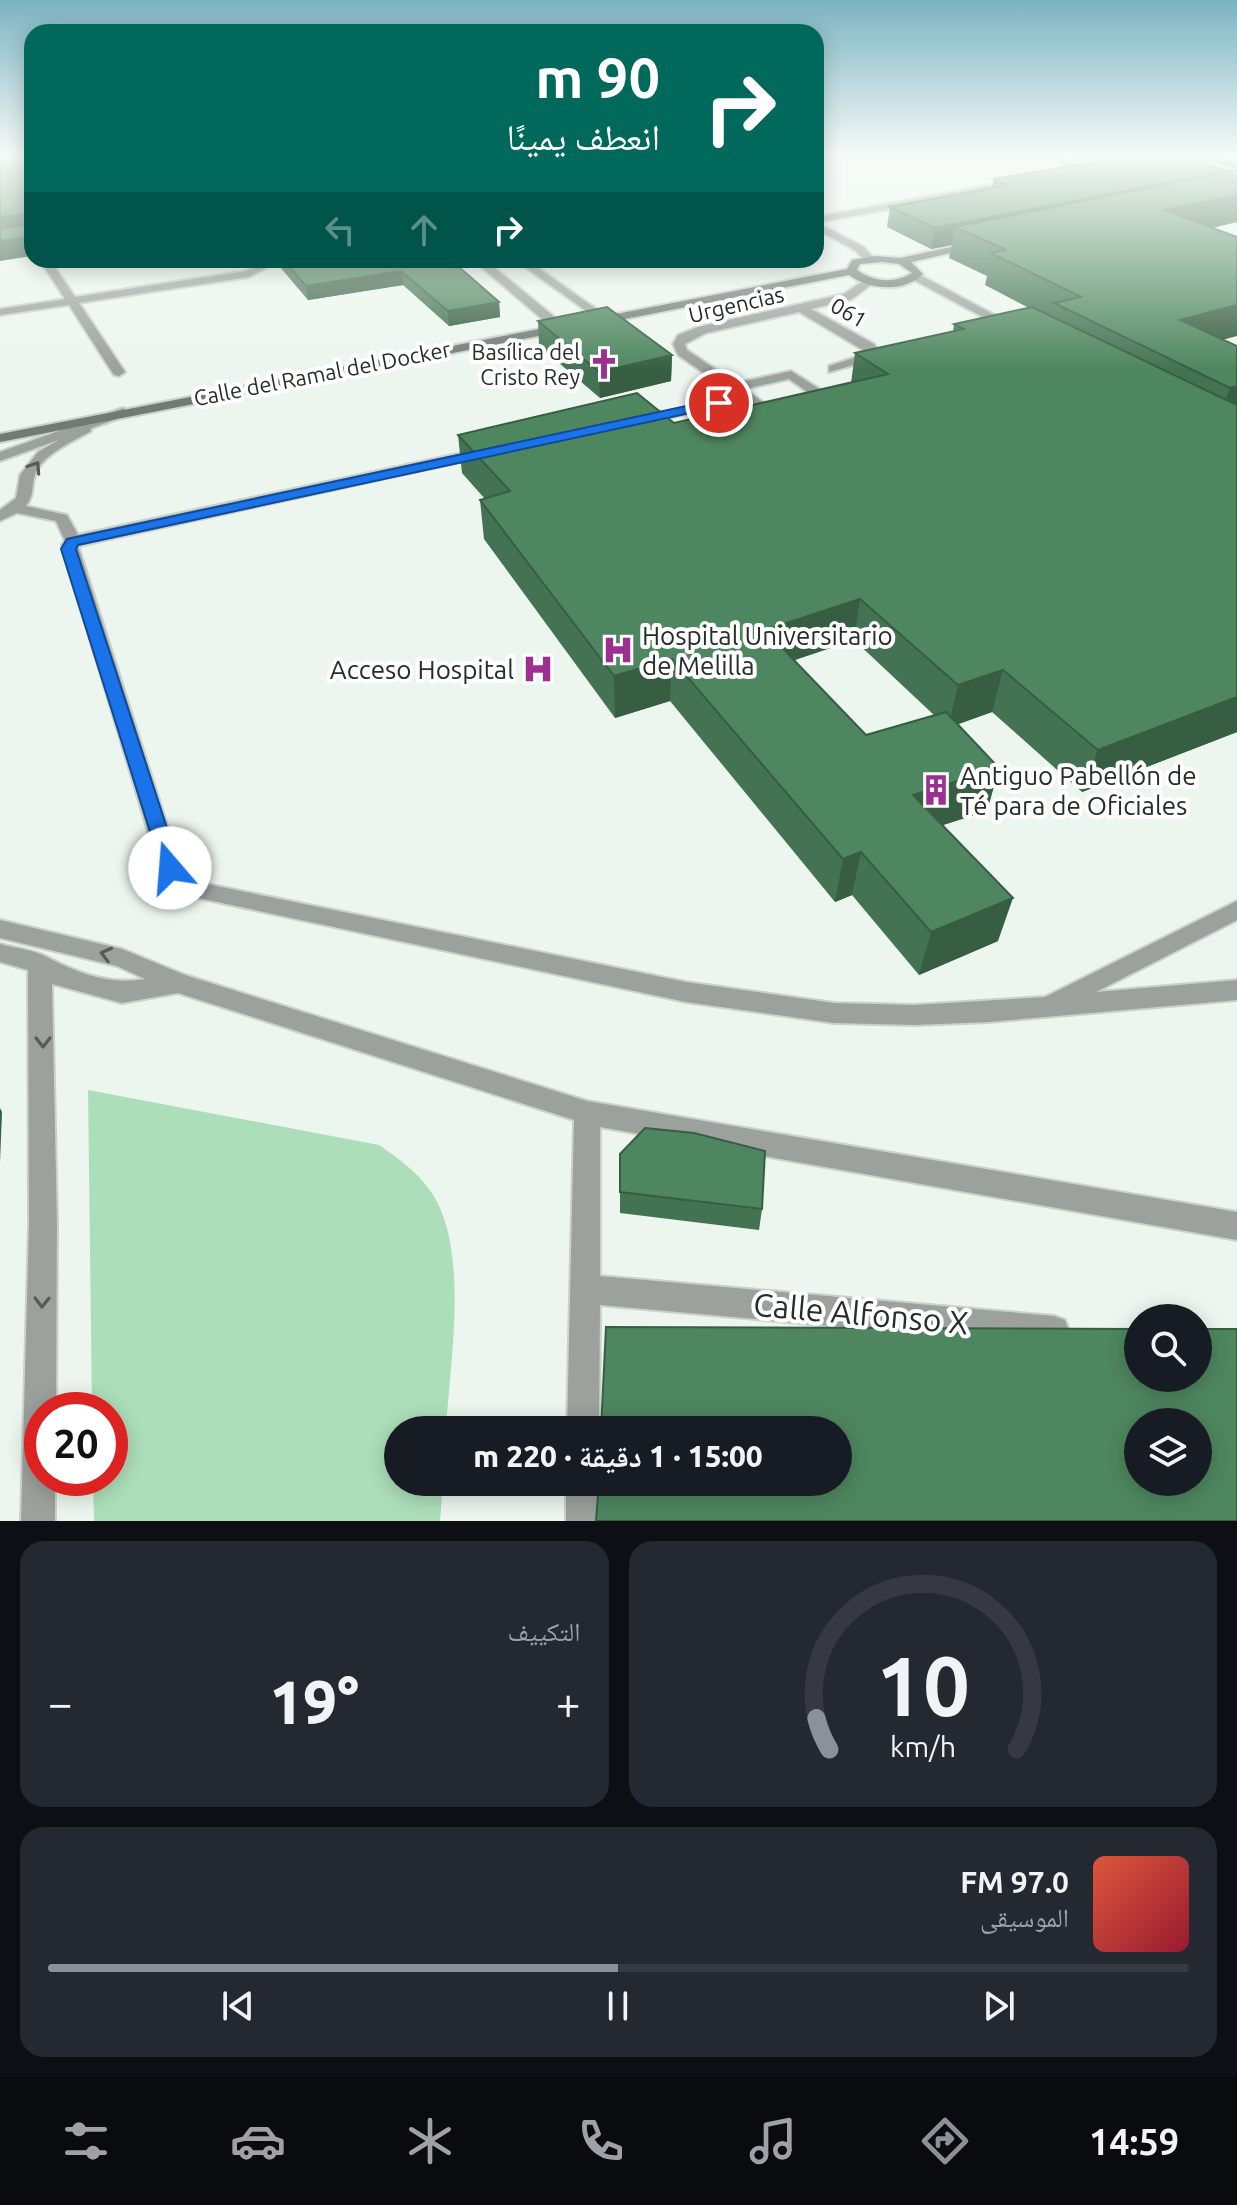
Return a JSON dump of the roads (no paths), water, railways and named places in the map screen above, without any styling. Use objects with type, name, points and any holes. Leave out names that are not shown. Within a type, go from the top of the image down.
[{"type":"main road","points":[[900,261],[917,270],[916,277],[902,282],[870,281],[851,271],[856,262],[869,259],[900,261],[992,242]]},
{"type":"main road","name":"Calle del Ramal del Docker","points":[[0,438],[851,271]]},
{"type":"main road","name":"Calle del Ramal del Docker","points":[[0,444],[83,426],[123,412]]},
{"type":"street","points":[[826,228],[860,249],[869,259]]},
{"type":"street","points":[[50,268],[119,372]]},
{"type":"street","points":[[0,312],[249,274],[261,268]]},
{"type":"street","points":[[488,268],[559,327]]},
{"type":"street","points":[[531,268],[603,318]]},
{"type":"street","points":[[916,277],[1019,331]]},
{"type":"street","name":"Urgencias","points":[[792,416],[777,419],[682,352],[679,344],[682,338],[702,330],[848,297],[870,281]]},
{"type":"street","points":[[559,300],[572,297]]},
{"type":"street","points":[[532,305],[546,302]]},
{"type":"street","name":"061","points":[[803,309],[870,347],[875,355],[833,369]]},
{"type":"street","points":[[733,388],[791,375],[836,406],[821,409]]},
{"type":"street","points":[[622,424],[719,403],[728,405],[750,421]]},
{"type":"street","name":"Calle del Ramal del Docker","points":[[0,457],[123,412]]},
{"type":"street","points":[[0,516],[16,508],[27,496],[27,475],[33,465],[55,445],[86,428]]},
{"type":"street","points":[[513,447],[73,542],[69,549],[170,868],[180,883],[192,889],[686,992],[804,1009],[914,1015],[1045,1008],[1237,990]]},
{"type":"street","points":[[16,508],[62,518],[73,542]]},
{"type":"street","points":[[1045,1008],[1237,910]]},
{"type":"street","points":[[0,929],[122,958],[178,983],[587,1113],[1237,1226]]},
{"type":"street","points":[[0,953],[40,964],[54,975],[122,993],[178,983]]},
{"type":"street","points":[[38,1521],[43,1224],[40,964]]},
{"type":"street","points":[[583,1416],[587,1113]]},
{"type":"street","name":"Calle Alfonso X","points":[[583,1289],[1090,1334]]},
{"type":"street","points":[[583,1496],[583,1521]]},
{"type":"place","name":"Basílica del Cristo Rey","points":[[604,364]]},
{"type":"place","name":"Hospital Universitario de Melilla","points":[[618,650]]},
{"type":"place","name":"Acceso Hospital","points":[[538,669]]},
{"type":"place","name":"Antiguo Pabellón de Té para de Oficiales","points":[[936,790]]}]
